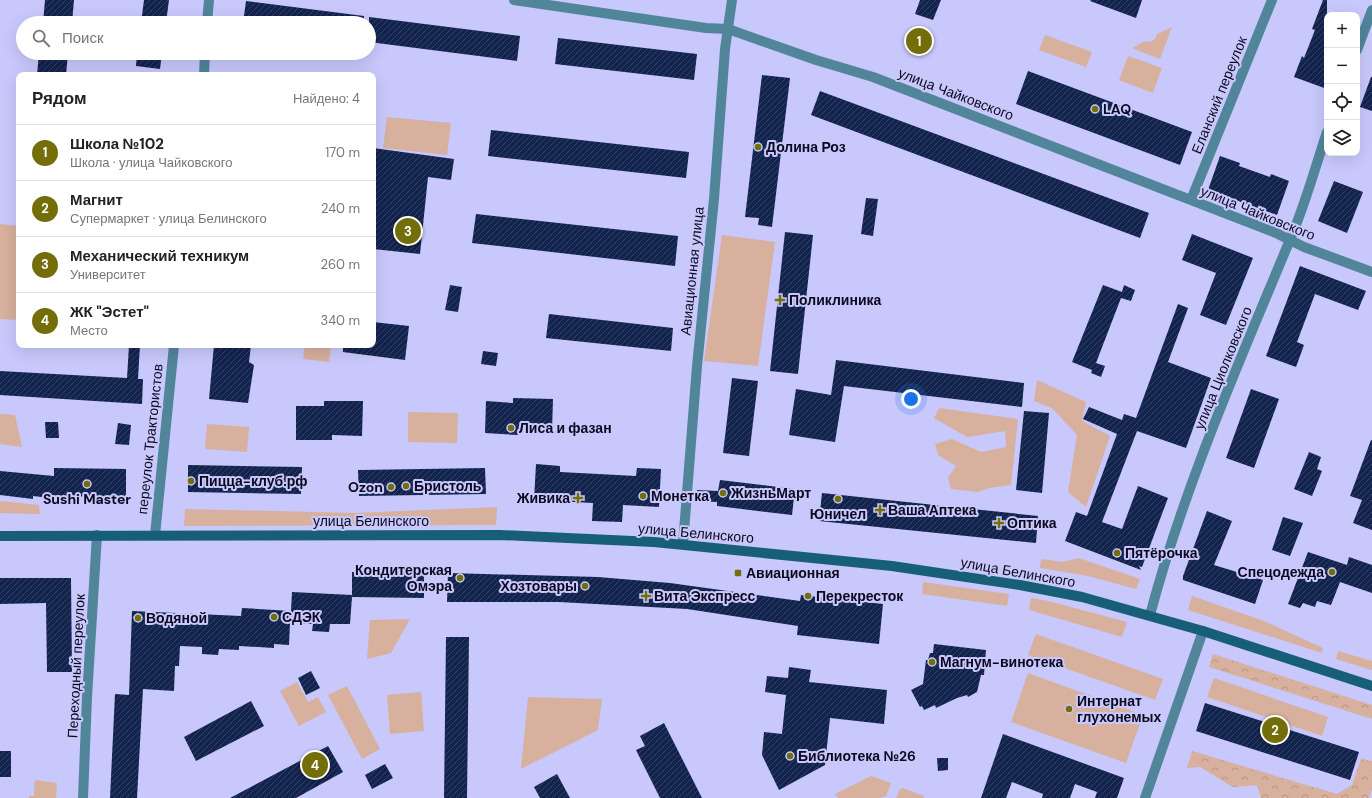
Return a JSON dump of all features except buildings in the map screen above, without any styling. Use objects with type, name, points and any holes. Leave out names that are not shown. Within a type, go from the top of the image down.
[{"type":"main road","name":"улица Белинского","points":[[0,536],[500,535],[683,544],[892,566],[1013,584],[1082,597],[1203,631],[1372,686]]},
{"type":"street","points":[[208,16],[209,0]]},
{"type":"street","name":"улица Чайковского","points":[[514,0],[706,28],[728,29],[873,78],[1191,200],[1335,259],[1372,272]]},
{"type":"street","name":"Авиационная улица","points":[[683,544],[692,413],[732,0]]},
{"type":"street","name":"Еланский переулок","points":[[1191,200],[1272,0]]},
{"type":"street","points":[[1358,48],[1372,10]]},
{"type":"street","points":[[204,72],[205,60]]},
{"type":"street","name":"улица Циолковского","points":[[1150,615],[1159,582],[1196,473],[1290,240],[1324,141]]},
{"type":"street","name":"переулок Трактористов","points":[[155,535],[174,348]]},
{"type":"street","name":"Переходный переулок","points":[[83,798],[87,697],[97,535]]},
{"type":"street","points":[[1145,798],[1203,631]]},
{"type":"green space","points":[[1172,27],[1160,59],[1132,48],[1145,41],[1150,42],[1155,39],[1157,34]]},
{"type":"green space","points":[[1045,35],[1092,52],[1086,67],[1039,50]]},
{"type":"green space","points":[[1128,56],[1162,68],[1153,93],[1119,80]]},
{"type":"green space","points":[[387,117],[451,123],[447,155],[383,148]]},
{"type":"green space","points":[[0,224],[16,226],[16,320],[0,319]]},
{"type":"green space","points":[[722,235],[775,242],[758,366],[704,361]]},
{"type":"green space","points":[[305,348],[331,348],[329,362],[303,359]]},
{"type":"green space","points":[[1037,380],[1086,402],[1082,421],[1110,436],[1086,507],[1068,492],[1077,435],[1052,408],[1034,401]]},
{"type":"green space","points":[[939,408],[1018,419],[1011,485],[989,488],[978,492],[951,489],[948,478],[956,466],[938,455],[935,444],[952,439],[981,452],[1006,447],[1005,431],[967,437],[934,418]]},
{"type":"green space","points":[[408,412],[458,413],[457,443],[408,442]]},
{"type":"green space","points":[[0,414],[15,415],[22,447],[0,444]]},
{"type":"green space","points":[[207,424],[249,427],[247,452],[205,449]]},
{"type":"green space","points":[[0,501],[39,505],[40,514],[0,513]]},
{"type":"green space","points":[[497,507],[496,525],[184,526],[185,509],[355,513]]},
{"type":"green space","points":[[1079,558],[1140,579],[1136,589],[1088,576],[1040,568],[1041,559],[1062,562]]},
{"type":"green space","points":[[923,582],[1009,594],[1007,606],[922,594]]},
{"type":"green space","points":[[1192,596],[1264,621],[1323,648],[1322,653],[1188,610]]},
{"type":"green space","points":[[1031,598],[1048,601],[1127,622],[1122,637],[1029,610]]},
{"type":"green space","points":[[410,619],[391,653],[367,659],[370,620]]},
{"type":"green space","points":[[1036,634],[1163,679],[1155,700],[1028,655]]},
{"type":"green space","points":[[1338,651],[1372,661],[1372,670],[1336,659]]},
{"type":"green space","points":[[1213,654],[1372,705],[1372,719],[1209,667]]},
{"type":"green space","points":[[1028,673],[1143,715],[1126,763],[1011,722]]},
{"type":"green space","points":[[1214,678],[1328,717],[1322,736],[1207,697]]},
{"type":"green space","points":[[297,682],[308,702],[318,697],[326,712],[299,726],[280,691]]},
{"type":"green space","points":[[347,686],[380,749],[362,759],[328,695]]},
{"type":"green space","points":[[421,692],[424,731],[390,734],[387,695]]},
{"type":"green space","points":[[528,697],[602,699],[598,730],[521,769]]},
{"type":"green space","points":[[1192,751],[1337,794],[1352,785],[1361,759],[1372,761],[1372,789],[1369,798],[1261,798],[1257,785],[1233,787],[1200,767],[1187,768]]},
{"type":"green space","points":[[871,776],[891,783],[886,796],[879,798],[838,798],[835,794]]},
{"type":"green space","points":[[35,780],[57,783],[56,798],[29,798],[29,796],[34,796]]},
{"type":"green space","points":[[903,788],[924,796],[924,798],[896,798],[900,789]]},
{"type":"place","name":"Школа №102","points":[[919,41]]},
{"type":"place","name":"LAQ","points":[[1095,109]]},
{"type":"place","name":"Долина Роз","points":[[758,147]]},
{"type":"place","name":"Механический техникум","points":[[408,231]]},
{"type":"place","name":"Поликлиника","points":[[780,300]]},
{"type":"place","name":"Лиса и фазан","points":[[511,428]]},
{"type":"place","name":"Пицца-клуб.рф","points":[[191,481]]},
{"type":"place","name":"Sushi Master","points":[[87,484]]},
{"type":"place","name":"Бристоль","points":[[406,486]]},
{"type":"place","name":"Ozon","points":[[391,487]]},
{"type":"place","name":"ЖизньМарт","points":[[723,493]]},
{"type":"place","name":"Монетка","points":[[643,496]]},
{"type":"place","name":"Живика","points":[[578,498]]},
{"type":"place","name":"Юничел","points":[[838,499]]},
{"type":"place","name":"Ваша Аптека","points":[[880,510]]},
{"type":"place","name":"Оптика","points":[[999,523]]},
{"type":"place","name":"Пятёрочка","points":[[1117,553]]},
{"type":"place","name":"Спецодежда","points":[[1332,572]]},
{"type":"place","name":"Авиационная","points":[[738,573]]},
{"type":"place","name":"Кондитерская Омэра","points":[[460,578]]},
{"type":"place","name":"Хозтовары","points":[[585,586]]},
{"type":"place","name":"Вита Экспресс","points":[[646,596]]},
{"type":"place","name":"Перекресток","points":[[808,596]]},
{"type":"place","name":"СДЭК","points":[[274,617]]},
{"type":"place","name":"Водяной","points":[[138,618]]},
{"type":"place","name":"Магнум-винотека","points":[[932,662]]},
{"type":"place","name":"Интернат глухонемых","points":[[1069,709]]},
{"type":"place","name":"Магнит","points":[[1275,730]]},
{"type":"place","name":"Библиотека №26","points":[[790,756]]},
{"type":"place","name":"ЖК \"Эстет\"","points":[[315,765]]}]
